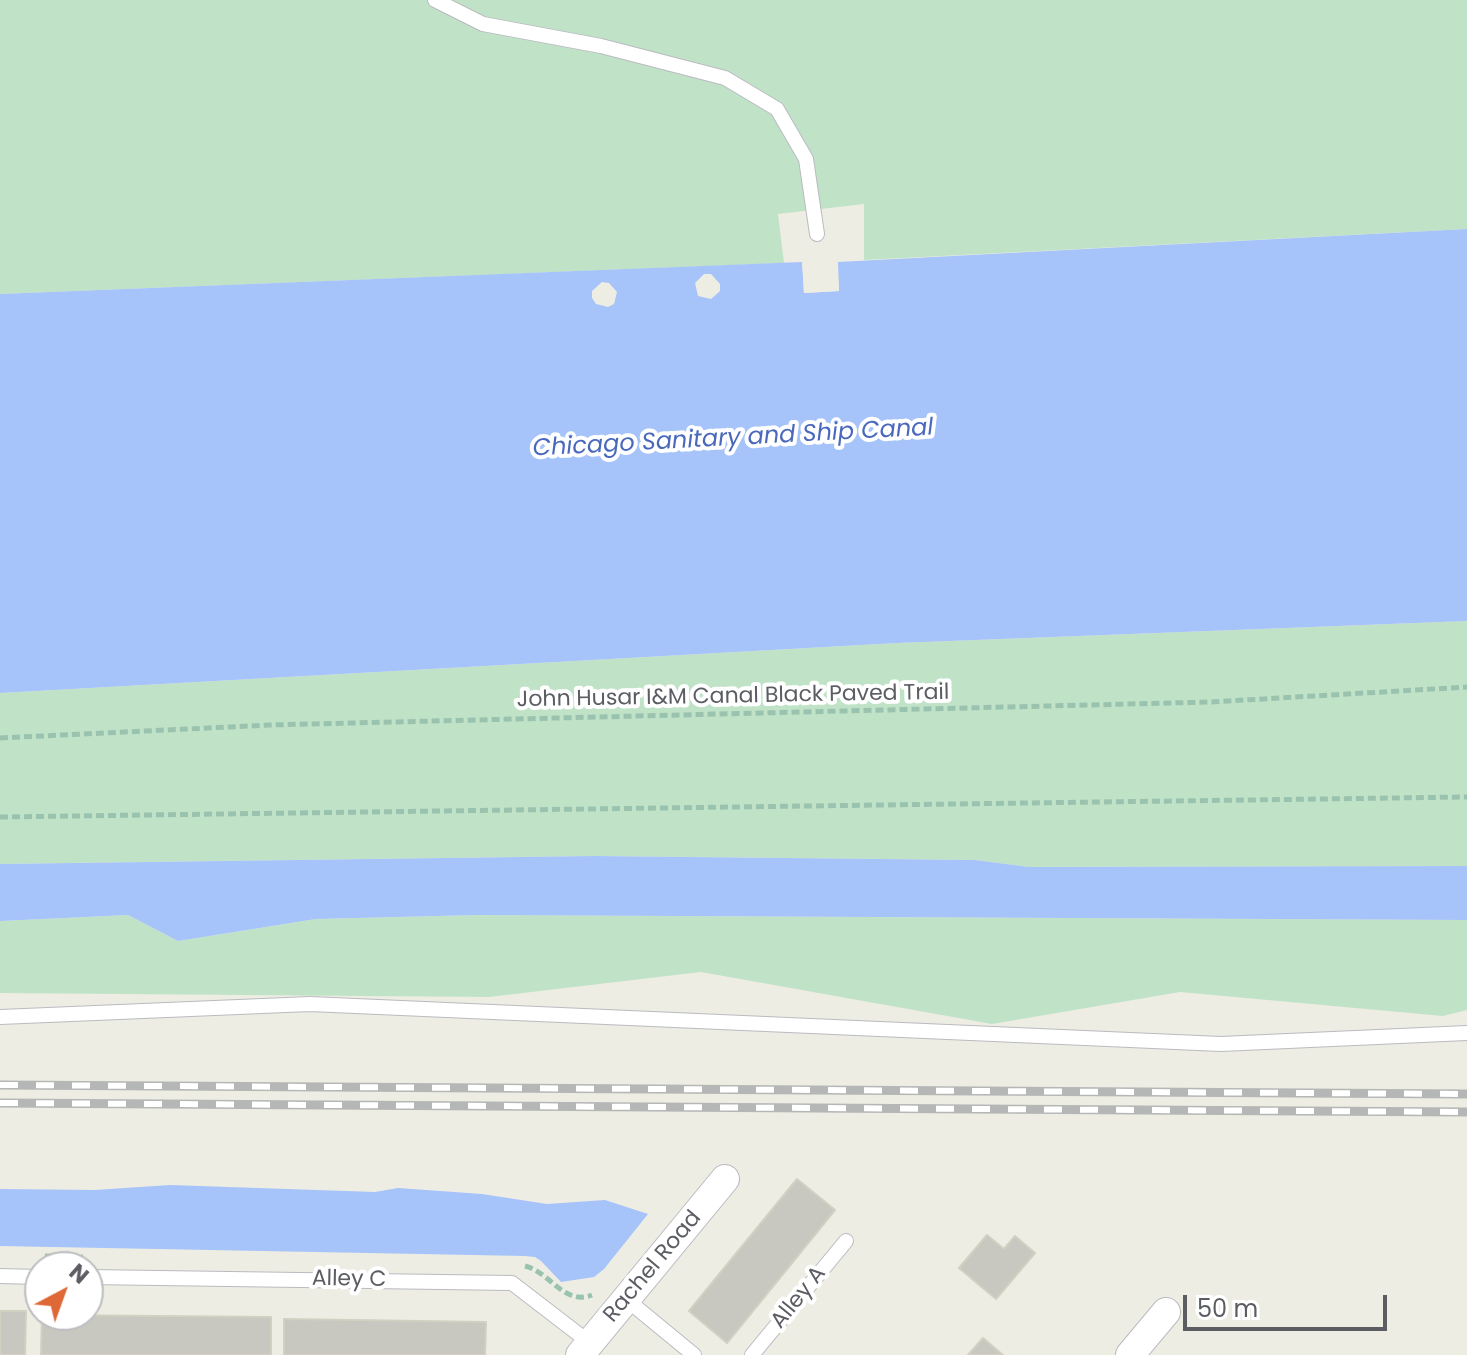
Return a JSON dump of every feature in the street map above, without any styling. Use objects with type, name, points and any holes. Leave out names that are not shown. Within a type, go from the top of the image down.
[{"type":"street","name":"Rachel Road","points":[[585,1349],[725,1179]]},
{"type":"street","points":[[1130,1355],[1166,1312]]},
{"type":"lane","points":[[435,0],[483,24],[601,46],[725,78],[777,109],[806,159],[817,234]]},
{"type":"lane","points":[[0,1017],[310,1004],[1221,1044],[1467,1033]]},
{"type":"lane","name":"Alley A","points":[[752,1355],[846,1241]]},
{"type":"lane","points":[[0,1276],[24,1277]]},
{"type":"lane","name":"Alley C","points":[[104,1277],[512,1283],[585,1349]]},
{"type":"lane","points":[[626,1299],[694,1355]]},
{"type":"path","name":"John Husar I&M Canal Black Paved Trail","points":[[0,738],[270,725],[1211,702],[1467,687]]},
{"type":"path","points":[[0,817],[1467,797]]},
{"type":"path","points":[[514,1265],[535,1269],[572,1297],[581,1299],[598,1289]]},
{"type":"green space","points":[[0,0],[1467,0],[1467,229],[864,260],[864,204],[778,214],[784,263],[0,294]]},
{"type":"green space","points":[[1467,621],[1467,866],[1029,867],[975,860],[594,856],[0,864],[0,693],[897,643]]},
{"type":"green space","points":[[128,915],[178,941],[316,919],[477,915],[1467,920],[1467,1010],[1443,1016],[1180,992],[992,1024],[701,972],[489,997],[0,993],[0,921]]},
{"type":"water","name":"Chicago Sanitary and Ship Canal","points":[[1467,229],[1467,621],[897,643],[0,693],[0,294],[802,262],[804,293],[839,291],[838,262]],"holes":[[[704,274],[711,274],[720,284],[720,291],[711,299],[698,296],[695,283]],[[602,282],[609,283],[617,292],[614,304],[608,307],[596,304],[592,298],[592,291]]]},
{"type":"water","points":[[594,856],[975,860],[1029,867],[1467,866],[1467,920],[477,915],[316,919],[178,941],[128,915],[0,921],[0,864]]},
{"type":"water","points":[[170,1185],[375,1192],[398,1188],[482,1194],[547,1204],[605,1200],[648,1214],[594,1277],[561,1282],[541,1261],[525,1256],[0,1246],[0,1189],[95,1190]]},
{"type":"pier","points":[[802,258],[806,261],[807,289],[835,288],[834,262],[837,258],[839,291],[804,293]]},
{"type":"building","points":[[797,1179],[835,1210],[727,1343],[689,1311]]},
{"type":"building","points":[[987,1235],[1004,1249],[1015,1236],[1035,1253],[996,1299],[959,1268]]},
{"type":"building","points":[[0,1311],[24,1311],[25,1355],[0,1355]]},
{"type":"building","points":[[104,1316],[271,1317],[271,1355],[41,1355],[42,1331],[104,1331]]},
{"type":"building","points":[[284,1319],[486,1322],[485,1355],[284,1355]]},
{"type":"building","points":[[983,1338],[1003,1355],[968,1355]]},
{"type":"railway","points":[[0,1085],[1467,1094]]},
{"type":"railway","points":[[0,1103],[1467,1112]]}]
